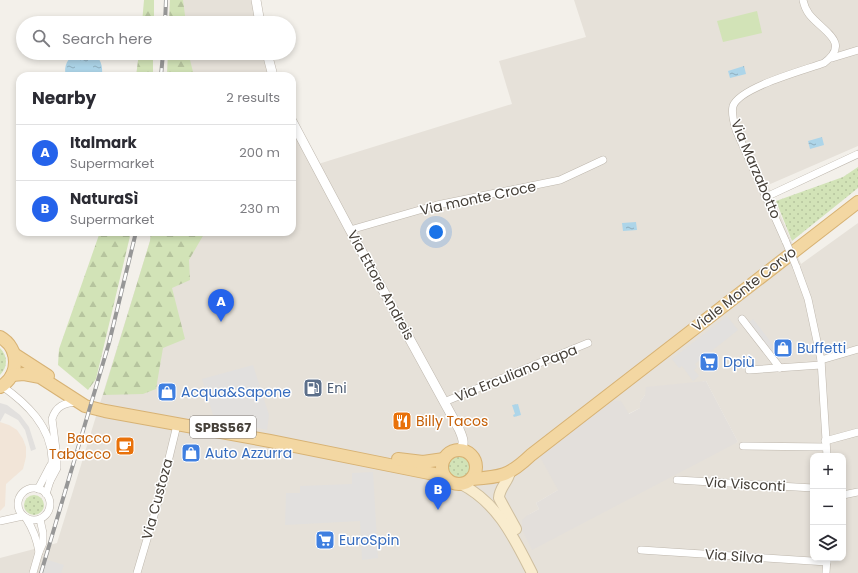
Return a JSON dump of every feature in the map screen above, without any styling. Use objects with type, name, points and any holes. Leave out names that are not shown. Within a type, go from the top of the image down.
[{"type":"main road","name":"Viale Monte Corvo","points":[[531,456],[858,202]]},
{"type":"main road","points":[[0,337],[8,343],[16,361],[12,375],[1,386]]},
{"type":"main road","name":"SPBS567","points":[[14,354],[89,402],[410,461],[444,459]]},
{"type":"main road","name":"SPBS567","points":[[12,375],[24,374],[40,377],[77,402],[85,406],[105,411],[270,441],[440,475],[447,479]]},
{"type":"main road","points":[[531,456],[501,470],[483,470],[476,464],[470,454],[460,450],[449,453],[444,459],[442,467],[444,476],[447,479],[451,482],[461,484],[483,498],[504,522],[532,573]]},
{"type":"main road","points":[[461,484],[469,482],[472,479],[500,477],[521,465],[531,456]]},
{"type":"main road","points":[[472,479],[476,469],[476,464]]},
{"type":"main road","points":[[510,472],[508,480],[500,490],[499,498],[539,573]]},
{"type":"main road","points":[[472,479],[510,519]]},
{"type":"street","points":[[256,0],[259,16]]},
{"type":"street","points":[[803,0],[809,15],[831,36],[834,41],[836,49],[832,58]]},
{"type":"street","points":[[832,58],[858,50]]},
{"type":"street","name":"Via Marzabotto","points":[[827,453],[821,363],[808,299],[786,242],[736,130],[733,117],[733,106],[740,97],[752,88],[824,64],[832,58]]},
{"type":"street","points":[[269,60],[272,72]]},
{"type":"street","name":"Via Ettore Andreis","points":[[296,129],[350,230],[406,330],[461,435],[463,444],[460,450]]},
{"type":"street","points":[[766,197],[858,154]]},
{"type":"street","name":"Via monte Croce","points":[[350,230],[437,206],[560,180],[603,160]]},
{"type":"street","points":[[742,319],[780,368]]},
{"type":"street","name":"Via Erculiano Papa","points":[[444,402],[588,343]]},
{"type":"street","points":[[750,370],[821,363],[858,349]]},
{"type":"street","points":[[1,386],[31,410],[42,424],[48,439],[52,458],[50,481]]},
{"type":"street","points":[[46,494],[50,481],[57,468],[52,419],[54,413],[58,407],[66,403],[77,402]]},
{"type":"street","name":"Via Custoza","points":[[137,573],[160,495],[177,424]]},
{"type":"street","points":[[743,446],[826,444],[858,432]]},
{"type":"street","points":[[38,489],[51,464]]},
{"type":"street","name":"Via Visconti","points":[[678,480],[810,488]]},
{"type":"street","points":[[0,522],[24,517],[35,520],[40,519],[48,513],[50,508],[50,503],[46,494],[38,489],[30,489],[19,498],[18,508],[24,517],[33,530],[37,540],[39,552]]},
{"type":"street","points":[[846,494],[858,492]]},
{"type":"street","points":[[33,573],[43,543],[43,533],[40,519]]},
{"type":"street","name":"Via Silva","points":[[640,550],[810,559]]},
{"type":"street","points":[[826,573],[827,561]]},
{"type":"shaded area","points":[[170,0],[256,0],[259,16],[169,16]]},
{"type":"shaded area","points":[[574,0],[858,0],[858,146],[768,185],[801,264],[858,223],[858,573],[0,573],[0,558],[57,543],[151,236],[296,236],[296,129],[315,165],[512,104],[499,61],[586,37]],"holes":[[[706,381],[738,442],[528,515],[539,509],[536,503],[558,490],[628,414],[640,408],[640,402],[645,395]]]},
{"type":"shaded area","points":[[168,60],[269,60],[272,72],[167,72]]},
{"type":"shaded area","points":[[727,316],[738,330],[695,364],[697,367],[694,370],[699,376],[693,381],[682,366],[679,368],[672,359]]},
{"type":"shaded area","points":[[753,319],[782,356],[777,360],[748,323]]},
{"type":"shaded area","points":[[253,365],[269,415],[267,430],[214,418],[202,379]]},
{"type":"shaded area","points":[[706,381],[738,442],[532,550],[522,530],[522,520],[539,509],[536,503],[558,490],[539,455],[610,400],[621,401],[629,414],[640,408],[640,402],[645,395],[646,387]]},
{"type":"shaded area","points":[[0,403],[7,405],[20,415],[29,427],[36,449],[31,451],[25,430],[18,420],[5,413],[0,422]]},
{"type":"shaded area","points":[[0,422],[17,430],[26,447],[26,457],[23,469],[6,484],[5,506],[0,511]]},
{"type":"shaded area","points":[[373,472],[378,558],[362,560],[360,521],[285,525],[286,493],[300,493],[300,486],[352,484],[352,473]]},
{"type":"shaded area","points":[[45,559],[64,565],[61,573],[41,573]]},
{"type":"green space","points":[[144,0],[154,0],[154,16],[143,16]]},
{"type":"green space","points":[[170,0],[183,0],[185,16],[169,16]]},
{"type":"green space","points":[[757,11],[762,33],[723,42],[717,21]]},
{"type":"green space","points":[[138,60],[153,60],[153,72],[137,72]]},
{"type":"green space","points":[[168,60],[190,60],[193,72],[167,72]]},
{"type":"green space","points":[[858,167],[858,188],[792,241],[776,201],[843,177]]},
{"type":"green space","points":[[99,236],[130,236],[96,379],[88,390],[58,365],[59,349]]},
{"type":"green space","points":[[151,236],[203,236],[189,260],[190,280],[172,288],[185,339],[163,348],[156,389],[143,394],[103,395]]},
{"type":"green space","points":[[0,348],[6,358],[6,365],[0,375]]},
{"type":"green space","points":[[459,456],[463,457],[469,463],[469,471],[463,477],[459,478],[455,477],[449,471],[448,467],[449,463],[455,457]]},
{"type":"green space","points":[[30,495],[38,495],[44,501],[44,509],[38,515],[30,515],[24,509],[24,501]]},
{"type":"water","points":[[68,60],[99,60],[102,66],[102,72],[65,72]]},
{"type":"water","points":[[744,66],[746,74],[730,78],[728,71]]},
{"type":"water","points":[[822,137],[824,145],[810,149],[808,141]]},
{"type":"water","points":[[636,222],[637,230],[623,231],[622,223]]},
{"type":"water","points":[[518,404],[521,415],[514,417],[513,415],[515,414],[512,405]]},
{"type":"railway","points":[[165,16],[166,0]]},
{"type":"railway","points":[[161,72],[162,60]]},
{"type":"railway","points":[[41,573],[109,343],[135,236]]},
{"type":"place","name":"Italmark","points":[[221,322]]},
{"type":"place","name":"Buffetti","points":[[783,348]]},
{"type":"place","name":"Dpiù","points":[[709,362]]},
{"type":"place","name":"Eni","points":[[313,388]]},
{"type":"place","name":"Acqua&Sapone","points":[[167,392]]},
{"type":"place","name":"Billy Tacos","points":[[402,421]]},
{"type":"place","name":"Bacco Tabacco","points":[[125,446]]},
{"type":"place","name":"Auto Azzurra","points":[[191,453]]},
{"type":"place","name":"NaturaSì","points":[[438,510]]},
{"type":"place","name":"EuroSpin","points":[[325,540]]}]
